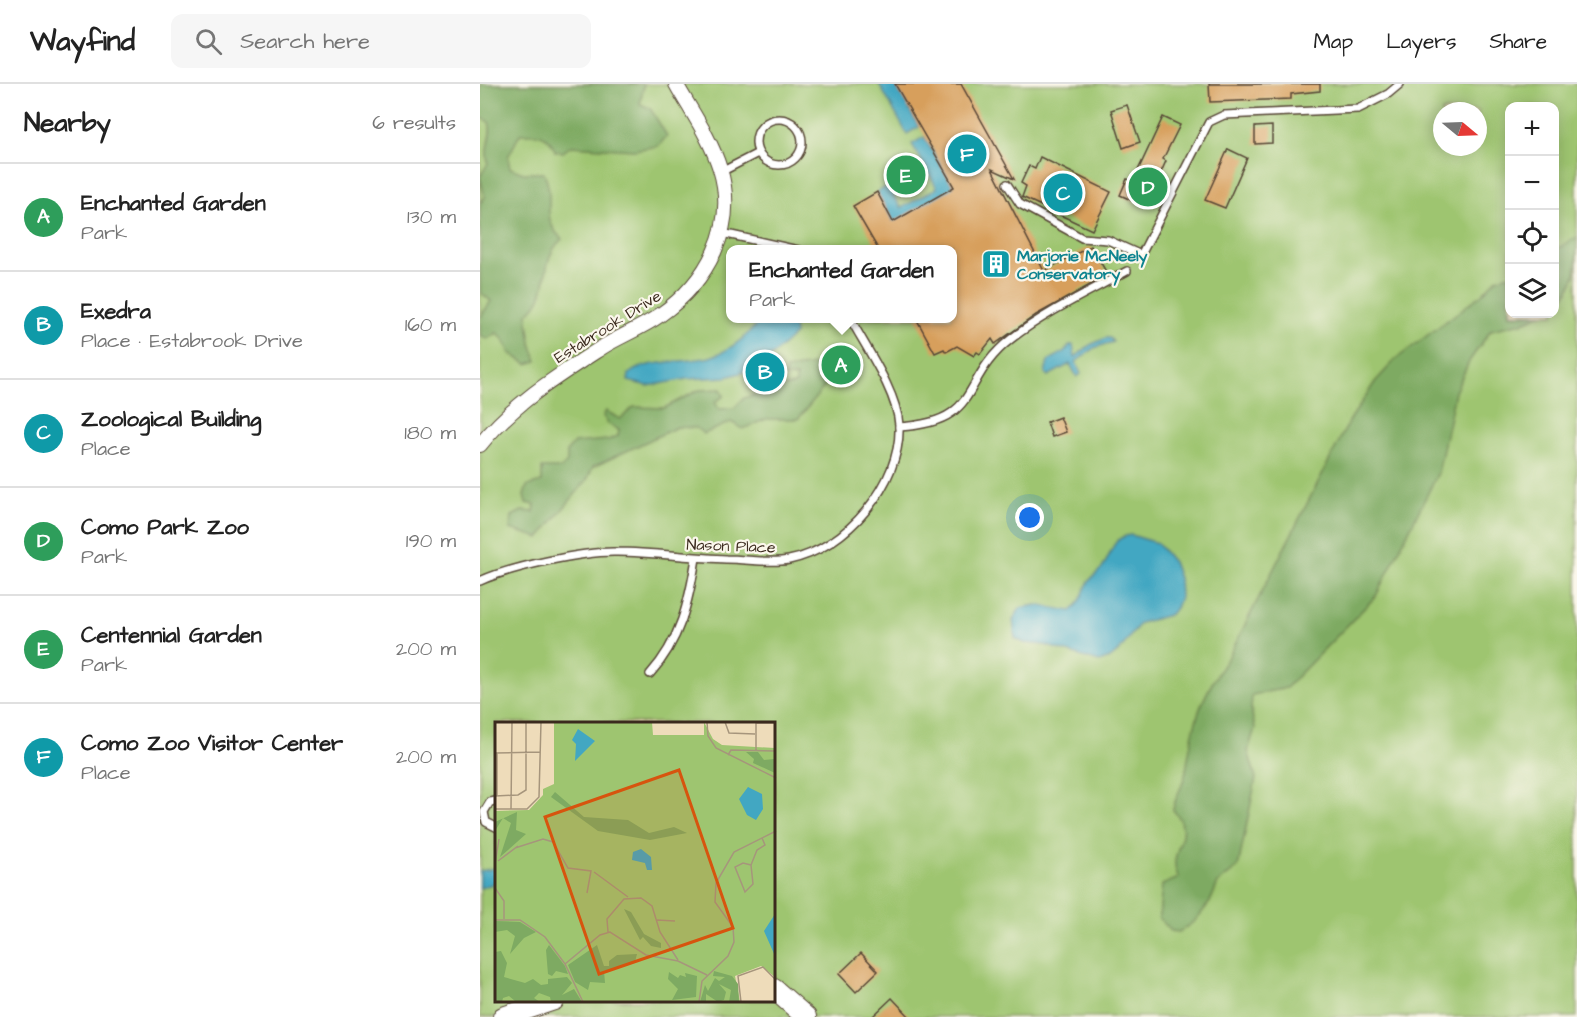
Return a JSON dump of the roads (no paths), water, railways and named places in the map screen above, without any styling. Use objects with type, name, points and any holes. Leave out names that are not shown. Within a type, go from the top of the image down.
[{"type":"main road","points":[[776,991],[806,1017]]},
{"type":"main road","points":[[503,1017],[548,1002]]},
{"type":"street","name":"Estabrook Drive","points":[[480,445],[500,420],[525,398],[608,344],[661,315],[687,294],[707,268],[722,233],[724,199],[721,172],[712,147],[676,84]]},
{"type":"lane","points":[[1007,184],[1020,204],[1082,238],[1108,240],[1141,255],[1209,122],[1224,115],[1358,109],[1388,94],[1400,84]]},
{"type":"lane","points":[[782,120],[795,126],[799,132],[801,140],[798,155],[785,164],[770,164],[758,153],[756,139],[758,132],[768,122],[782,120]]},
{"type":"lane","points":[[721,172],[758,153]]},
{"type":"lane","points":[[722,233],[779,245]]},
{"type":"lane","points":[[899,427],[929,424],[957,410],[972,391],[994,352],[1014,336],[1127,271]]},
{"type":"lane","name":"Nason Place","points":[[480,581],[503,571],[615,552],[696,558],[790,560],[815,551],[846,531],[883,487],[897,448],[899,427],[893,398],[853,323]]},
{"type":"lane","points":[[650,674],[665,657],[682,622],[696,558]]},
{"type":"lane","points":[[495,801],[490,802],[483,812],[486,822],[495,826]]},
{"type":"water","points":[[879,84],[895,84],[919,127],[907,134]]},
{"type":"water","points":[[924,137],[961,199],[925,245],[905,243],[877,192],[888,186],[901,208],[937,188],[912,144]]},
{"type":"water","points":[[758,323],[794,323],[795,334],[760,367],[727,377],[687,379],[648,386],[628,381],[629,374],[645,366],[701,359],[718,354],[751,331]]},
{"type":"water","points":[[1110,338],[1113,342],[1094,348],[1076,362],[1081,374],[1077,377],[1070,364],[1048,376],[1045,373],[1048,361],[1064,352],[1070,345],[1073,345],[1075,357],[1090,345]]},
{"type":"water","points":[[1131,535],[1157,543],[1173,562],[1179,578],[1180,597],[1176,608],[1169,615],[1140,623],[1120,650],[1110,658],[1099,662],[1045,645],[1024,643],[1015,638],[1013,620],[1020,608],[1036,605],[1071,611],[1078,604],[1091,579],[1104,565],[1116,542]]},
{"type":"water","points":[[495,868],[495,883],[480,888],[480,871]]},
{"type":"place","name":"Como Zoo Visitor Center","points":[[967,154]]},
{"type":"place","name":"Centennial Garden","points":[[906,175]]},
{"type":"place","name":"Como Park Zoo","points":[[1148,187]]},
{"type":"place","name":"Zoological Building","points":[[1063,193]]},
{"type":"place","name":"Marjorie McNeely Conservatory","points":[[996,264]]},
{"type":"place","name":"Enchanted Garden","points":[[841,365]]},
{"type":"place","name":"Exedra","points":[[765,372]]}]
